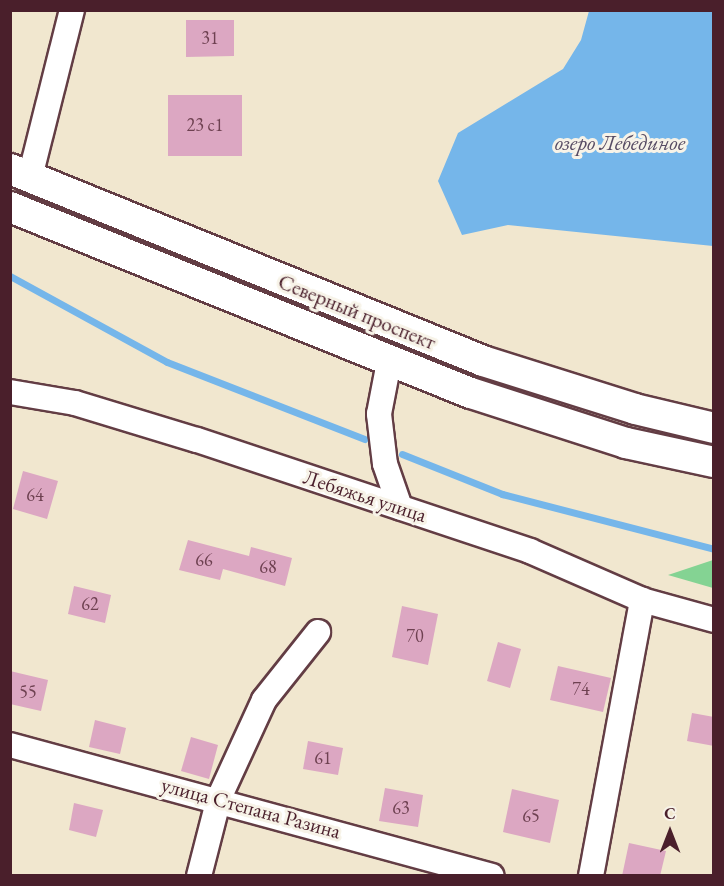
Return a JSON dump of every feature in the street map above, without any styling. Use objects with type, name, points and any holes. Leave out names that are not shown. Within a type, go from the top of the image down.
[{"type":"main road","name":"Северный проспект","points":[[20,173],[483,361],[634,409],[714,428]]},
{"type":"main road","name":"Северный проспект","points":[[10,207],[389,362],[557,422],[714,462]]},
{"type":"street","points":[[20,173],[72,10]]},
{"type":"street","points":[[165,271],[178,239]]},
{"type":"street","points":[[389,362],[379,414],[385,464],[399,507]]},
{"type":"street","name":"Лебяжья улица","points":[[10,392],[86,406],[399,507],[530,551],[642,600],[714,620]]},
{"type":"street","points":[[591,876],[642,600]]},
{"type":"street","points":[[199,876],[219,798],[264,700],[318,633]]},
{"type":"street","name":"улица Степана Разина","points":[[10,745],[219,798],[491,876]]},
{"type":"green space","points":[[713,560],[713,588],[668,575]]},
{"type":"water","name":"озеро Лебединое","points":[[589,11],[713,11],[713,246],[508,225],[462,235],[438,181],[458,133],[563,69],[581,40]]},
{"type":"building","points":[[186,20],[234,20],[234,56],[186,57]]},
{"type":"building","points":[[168,95],[242,95],[242,156],[168,156]]},
{"type":"building","points":[[23,471],[58,481],[47,519],[13,509]]},
{"type":"building","points":[[188,540],[249,556],[251,547],[292,558],[285,586],[223,569],[220,580],[179,570]]},
{"type":"building","points":[[74,586],[111,595],[105,623],[68,614]]},
{"type":"building","points":[[402,606],[438,614],[428,665],[392,657]]},
{"type":"building","points":[[498,642],[521,649],[510,688],[487,681]]},
{"type":"building","points":[[558,666],[611,678],[603,712],[550,700]]},
{"type":"building","points":[[10,671],[48,680],[41,711],[10,704]]},
{"type":"building","points":[[692,713],[714,717],[714,746],[687,741]]},
{"type":"building","points":[[95,720],[126,728],[120,754],[89,747]]},
{"type":"building","points":[[191,737],[218,745],[209,779],[181,771]]},
{"type":"building","points":[[308,741],[343,748],[338,775],[303,769]]},
{"type":"building","points":[[385,788],[423,795],[418,827],[379,821]]},
{"type":"building","points":[[512,789],[559,800],[550,843],[503,832]]},
{"type":"building","points":[[74,803],[103,810],[96,837],[69,830]]},
{"type":"building","points":[[629,843],[666,851],[660,876],[622,876]]},
{"type":"waterway","points":[[10,276],[167,362],[364,439]]},
{"type":"waterway","points":[[402,454],[502,494],[714,549]]}]
